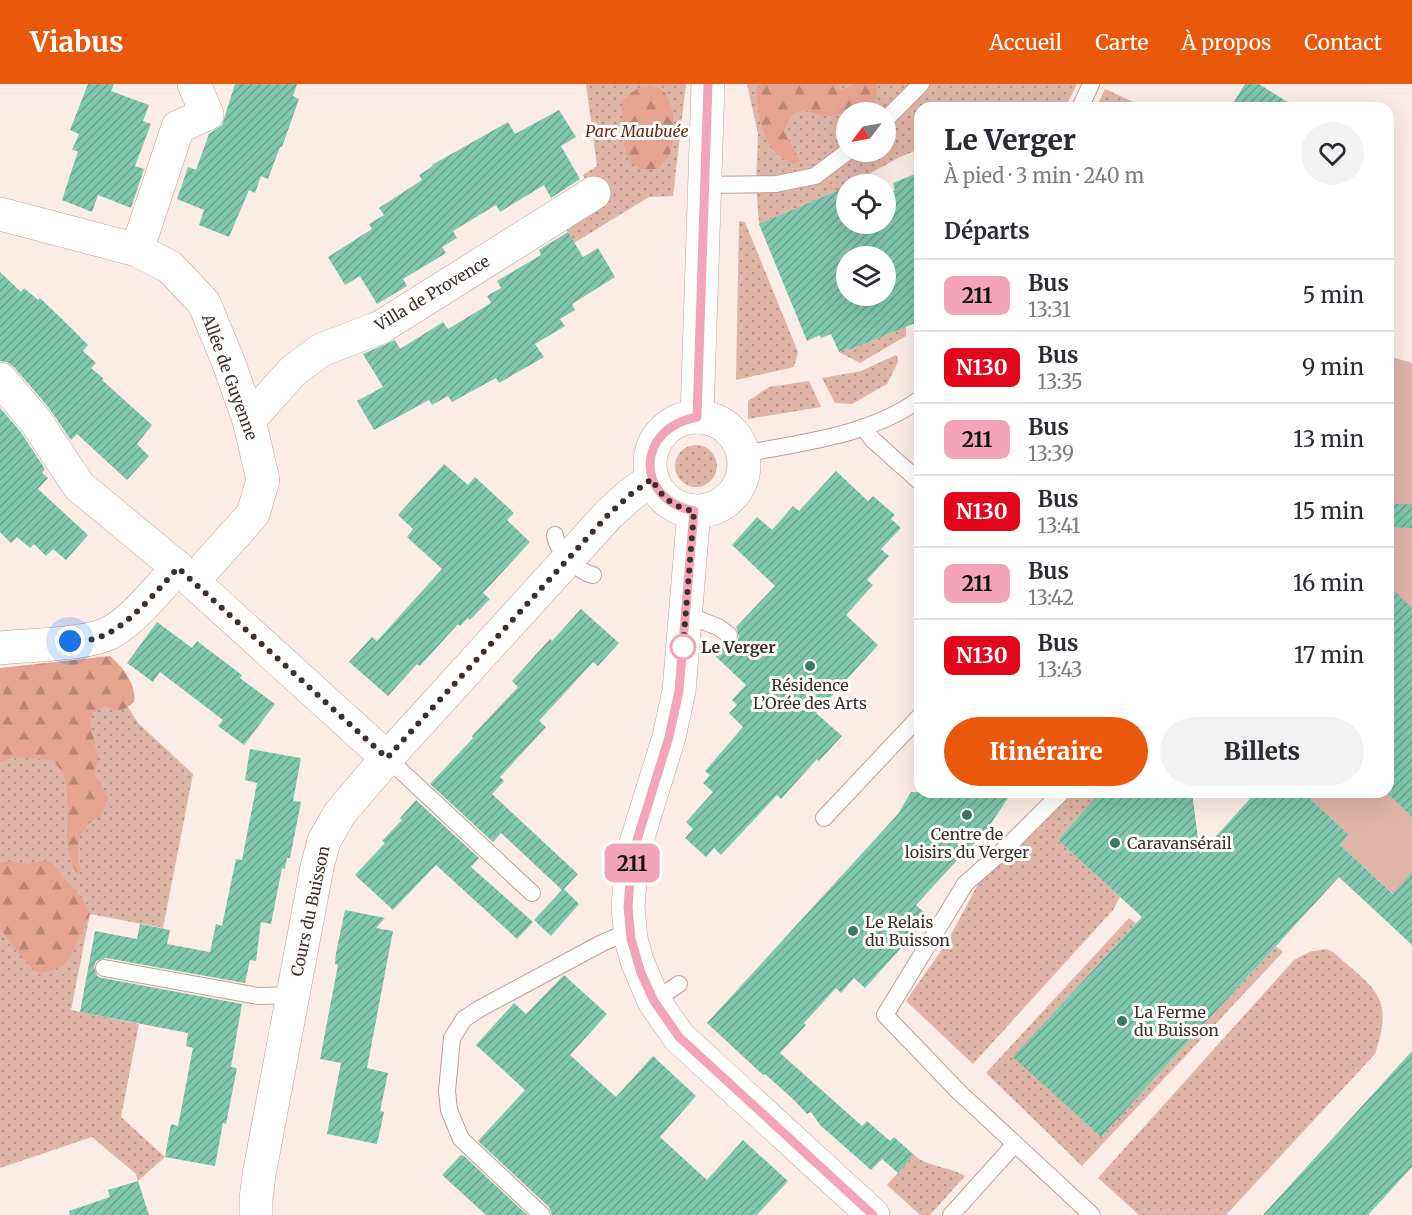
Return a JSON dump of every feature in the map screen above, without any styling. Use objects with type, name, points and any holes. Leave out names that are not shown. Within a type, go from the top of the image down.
[{"type":"street","points":[[137,250],[178,127],[207,114],[195,84]]},
{"type":"street","points":[[697,417],[708,84]]},
{"type":"street","name":"Villa de Provence","points":[[249,420],[293,370],[321,350],[381,327],[594,193]]},
{"type":"street","name":"Allée de Guyenne","points":[[0,214],[137,250],[170,267],[204,303],[249,420],[263,480],[253,514],[185,574],[111,632],[94,639],[0,648]]},
{"type":"street","points":[[0,379],[35,420],[79,486],[185,574],[387,758]]},
{"type":"street","points":[[697,417],[721,424],[735,437],[743,454],[742,479],[733,495],[718,507],[694,511],[680,508],[658,491],[652,479],[650,464],[652,450],[659,436],[669,426],[682,419],[697,417]]},
{"type":"street","name":"Cours du Buisson","points":[[256,1215],[259,1175],[324,841],[340,813],[387,758],[621,502],[652,479]]},
{"type":"street","points":[[694,511],[679,691],[669,737],[632,856],[628,907],[630,931],[637,961],[666,993],[666,1022],[692,1050],[873,1215]]},
{"type":"lane","points":[[896,109],[921,84]]},
{"type":"lane","points":[[1083,102],[1091,84]]},
{"type":"lane","points":[[705,185],[776,184],[815,176],[836,160]]},
{"type":"lane","points":[[743,454],[863,427],[900,412],[914,403]]},
{"type":"lane","points":[[863,427],[873,440],[914,477]]},
{"type":"lane","points":[[685,614],[718,627],[729,635]]},
{"type":"lane","points":[[824,818],[914,722]]},
{"type":"lane","points":[[387,758],[532,893]]},
{"type":"lane","points":[[1056,798],[1006,848],[965,884],[885,1016],[959,1092],[1092,1215]]},
{"type":"lane","points":[[542,1215],[461,1139],[449,1110],[447,1091],[452,1038],[464,1019],[479,1009],[602,943],[630,931]]},
{"type":"lane","points":[[104,968],[258,996],[293,995]]},
{"type":"lane","points":[[951,1215],[1015,1144]]},
{"type":"green space","name":"Parc Maubuée","points":[[586,84],[686,84],[673,196],[649,197],[574,243],[563,223],[599,201],[583,175],[597,166]]},
{"type":"green space","points":[[747,84],[1077,84],[1068,102],[914,102],[914,151],[896,159],[896,102],[836,102],[836,162],[891,162],[869,174],[836,174],[836,191],[759,224],[756,184],[758,134]]},
{"type":"green space","points":[[762,84],[836,84],[839,91],[854,84],[876,84],[877,95],[875,102],[836,102],[836,115],[831,116],[804,111],[793,114],[784,131],[800,161],[795,164],[784,159],[769,144],[758,111],[756,89]]},
{"type":"green space","points":[[649,85],[662,90],[667,96],[673,113],[674,133],[671,151],[658,169],[641,169],[632,163],[623,138],[622,101],[635,90]]},
{"type":"green space","points":[[1105,89],[1134,102],[1099,102]]},
{"type":"green space","points":[[739,221],[745,222],[798,352],[794,367],[736,380]]},
{"type":"green space","points":[[906,324],[906,336],[860,363],[839,352],[893,332]]},
{"type":"green space","points":[[896,355],[898,362],[887,384],[852,404],[835,403],[822,378],[861,371]]},
{"type":"green space","points":[[1394,358],[1412,363],[1412,911],[1340,845],[1349,835],[1309,798],[1394,798]]},
{"type":"green space","points":[[809,381],[821,407],[748,419],[748,401],[769,387]]},
{"type":"green space","points":[[696,445],[704,446],[711,451],[716,458],[716,474],[711,481],[704,486],[696,487],[688,486],[681,481],[676,474],[675,466],[676,458],[681,451],[688,446]]},
{"type":"green space","points":[[110,656],[128,677],[133,689],[134,702],[120,710],[104,706],[93,713],[90,723],[98,758],[95,775],[108,797],[101,816],[88,824],[78,839],[80,870],[77,873],[69,853],[65,781],[54,760],[14,757],[0,762],[0,668]]},
{"type":"green space","points":[[0,668],[121,696],[138,723],[193,774],[163,928],[90,914],[71,1010],[139,1024],[121,1117],[165,1157],[138,1181],[136,1174],[92,1137],[0,1168]]},
{"type":"green space","points":[[1063,798],[1095,798],[1058,840],[1120,897],[1113,910],[973,1064],[906,1001],[947,942],[984,873]]},
{"type":"green space","points":[[12,861],[28,864],[41,861],[51,862],[83,900],[90,914],[71,956],[62,967],[39,974],[26,962],[0,929],[0,863]]},
{"type":"green space","points":[[1129,918],[1136,923],[1014,1057],[1101,1137],[1276,946],[1283,952],[1082,1166],[986,1073]]},
{"type":"green space","points":[[1326,949],[1333,952],[1360,975],[1377,995],[1383,1018],[1375,1054],[1226,1215],[1139,1215],[1098,1178],[1294,960],[1309,952]]},
{"type":"green space","points":[[914,1155],[925,1162],[965,1176],[930,1215],[920,1215],[887,1185]]},
{"type":"building","points":[[88,84],[114,84],[111,91],[149,105],[143,121],[151,124],[135,166],[144,169],[131,208],[98,195],[92,212],[62,200],[78,151],[72,150],[79,134],[70,130]]},
{"type":"building","points":[[235,84],[297,84],[293,96],[299,99],[268,179],[261,176],[255,193],[249,190],[229,237],[199,225],[204,210],[177,199],[188,167],[196,170],[209,134],[222,125]]},
{"type":"building","points":[[1245,84],[1259,84],[1288,102],[1234,102]]},
{"type":"building","points":[[559,110],[576,137],[561,146],[580,179],[551,198],[544,185],[500,212],[496,205],[453,231],[457,238],[442,247],[446,253],[403,279],[407,286],[377,304],[360,276],[345,285],[328,257],[372,229],[369,224],[384,215],[379,208],[422,180],[419,175],[432,165],[508,122],[515,134]]},
{"type":"building","points":[[914,174],[914,323],[839,352],[831,334],[821,338],[820,335],[807,341],[759,224],[836,191],[836,234],[896,234],[896,182]]},
{"type":"building","points":[[568,232],[583,257],[598,248],[615,277],[572,304],[575,310],[560,319],[565,326],[535,344],[544,357],[499,383],[496,378],[452,402],[448,396],[432,405],[429,400],[374,430],[357,401],[383,387],[363,354],[395,340],[400,349],[443,322],[448,329],[491,303],[487,296],[501,288],[497,281],[541,255],[539,250]]},
{"type":"building","points":[[0,272],[21,292],[24,288],[38,300],[40,298],[88,345],[83,351],[96,363],[91,368],[152,425],[137,444],[149,456],[127,480],[77,434],[71,440],[49,408],[14,367],[7,362],[0,361]]},
{"type":"building","points":[[0,408],[20,431],[45,469],[42,473],[48,478],[38,489],[88,535],[66,560],[53,549],[46,556],[34,544],[30,548],[17,537],[11,543],[0,532]]},
{"type":"building","points":[[444,464],[468,485],[475,477],[514,513],[507,520],[530,542],[483,593],[490,599],[470,620],[468,618],[460,626],[458,624],[420,666],[417,664],[388,696],[349,662],[372,637],[377,641],[442,569],[407,537],[413,529],[398,515]]},
{"type":"building","name":"Résidence L’Orée des Arts","points":[[836,471],[868,501],[873,496],[895,515],[891,519],[901,528],[881,549],[889,556],[867,580],[873,585],[846,615],[878,645],[816,713],[842,736],[819,761],[817,759],[781,799],[777,795],[721,855],[714,848],[706,857],[685,838],[693,829],[686,822],[713,792],[703,783],[710,775],[705,771],[743,727],[729,713],[737,705],[732,700],[746,685],[712,653],[722,643],[728,645],[737,642],[739,636],[736,627],[775,586],[732,545],[757,517],[772,530],[793,506],[799,511]]},
{"type":"building","points":[[1394,504],[1412,504],[1412,528],[1394,527]]},
{"type":"building","points":[[1394,591],[1412,608],[1412,817],[1392,798],[1394,798]]},
{"type":"building","points":[[581,609],[619,643],[598,666],[593,662],[539,721],[546,727],[500,777],[504,781],[492,794],[578,874],[564,889],[579,904],[551,936],[534,920],[562,890],[501,833],[493,842],[430,784],[518,687],[512,681]]},
{"type":"building","points":[[157,622],[192,648],[197,641],[242,675],[240,678],[275,704],[244,745],[218,726],[223,720],[160,672],[153,682],[127,663]]},
{"type":"building","points":[[250,749],[301,758],[293,801],[301,802],[290,858],[287,858],[285,869],[282,868],[271,924],[261,922],[256,961],[250,960],[245,983],[106,958],[96,961],[94,967],[97,976],[102,978],[242,1004],[231,1067],[237,1068],[215,1166],[165,1157],[171,1124],[178,1126],[193,1048],[186,1046],[188,1033],[80,1012],[95,931],[137,939],[140,924],[170,930],[167,944],[210,952],[216,924],[222,926],[236,859],[242,860],[257,783],[245,780]]},
{"type":"building","points":[[911,792],[914,792],[914,798],[1008,798],[986,831],[916,905],[929,917],[865,988],[854,978],[841,993],[836,988],[780,1053],[862,1126],[867,1121],[890,1141],[894,1137],[914,1155],[898,1173],[882,1159],[871,1170],[820,1125],[811,1112],[807,1114],[707,1023],[898,814]]},
{"type":"building","points":[[1095,798],[1193,798],[1200,854],[1251,798],[1309,798],[1349,835],[1340,845],[1393,894],[1412,872],[1412,945],[1339,877],[1101,1137],[1013,1057],[1142,917],[1058,840]]},
{"type":"building","points":[[416,800],[479,858],[471,867],[533,922],[517,939],[436,865],[393,910],[355,875],[385,843],[382,841],[402,820],[400,818]]},
{"type":"building","points":[[345,910],[385,918],[376,928],[393,931],[367,1068],[388,1073],[380,1111],[384,1112],[377,1144],[327,1134],[341,1063],[320,1059],[338,965],[335,964],[336,953]]},
{"type":"building","points":[[564,975],[607,1014],[570,1055],[616,1097],[653,1056],[696,1096],[660,1137],[707,1180],[743,1140],[788,1181],[757,1215],[552,1215],[549,1207],[478,1141],[525,1090],[476,1045],[514,1003],[526,1014]]},
{"type":"building","points":[[1412,1051],[1412,1167],[1368,1215],[1263,1215]]},
{"type":"building","points":[[461,1155],[527,1215],[486,1215],[442,1175]]},
{"type":"building","points":[[138,1181],[149,1215],[70,1215],[69,1211],[110,1197],[108,1190]]},
{"type":"bus line","name":"211","points":[[708,84],[697,417],[682,419],[669,426],[659,436],[652,450],[650,464],[652,479],[658,491],[680,508],[694,511],[679,691],[654,792],[632,856],[628,907],[631,939],[646,985],[666,1022],[679,1037],[873,1215]]},
{"type":"place","name":"Le Verger","points":[[683,647]]},
{"type":"place","name":"Résidence L’Orée des Arts","points":[[810,666]]},
{"type":"place","name":"Centre de loisirs du Verger","points":[[967,815]]},
{"type":"place","name":"Caravansérail","points":[[1115,843]]},
{"type":"place","name":"Le Relais du Buisson","points":[[853,931]]},
{"type":"place","name":"La Ferme du Buisson","points":[[1122,1021]]},
{"type":"route","points":[[70,641],[94,639],[111,632],[140,607],[178,568],[387,758],[609,514],[652,479],[658,491],[668,501],[680,508],[694,511],[683,647]]}]
